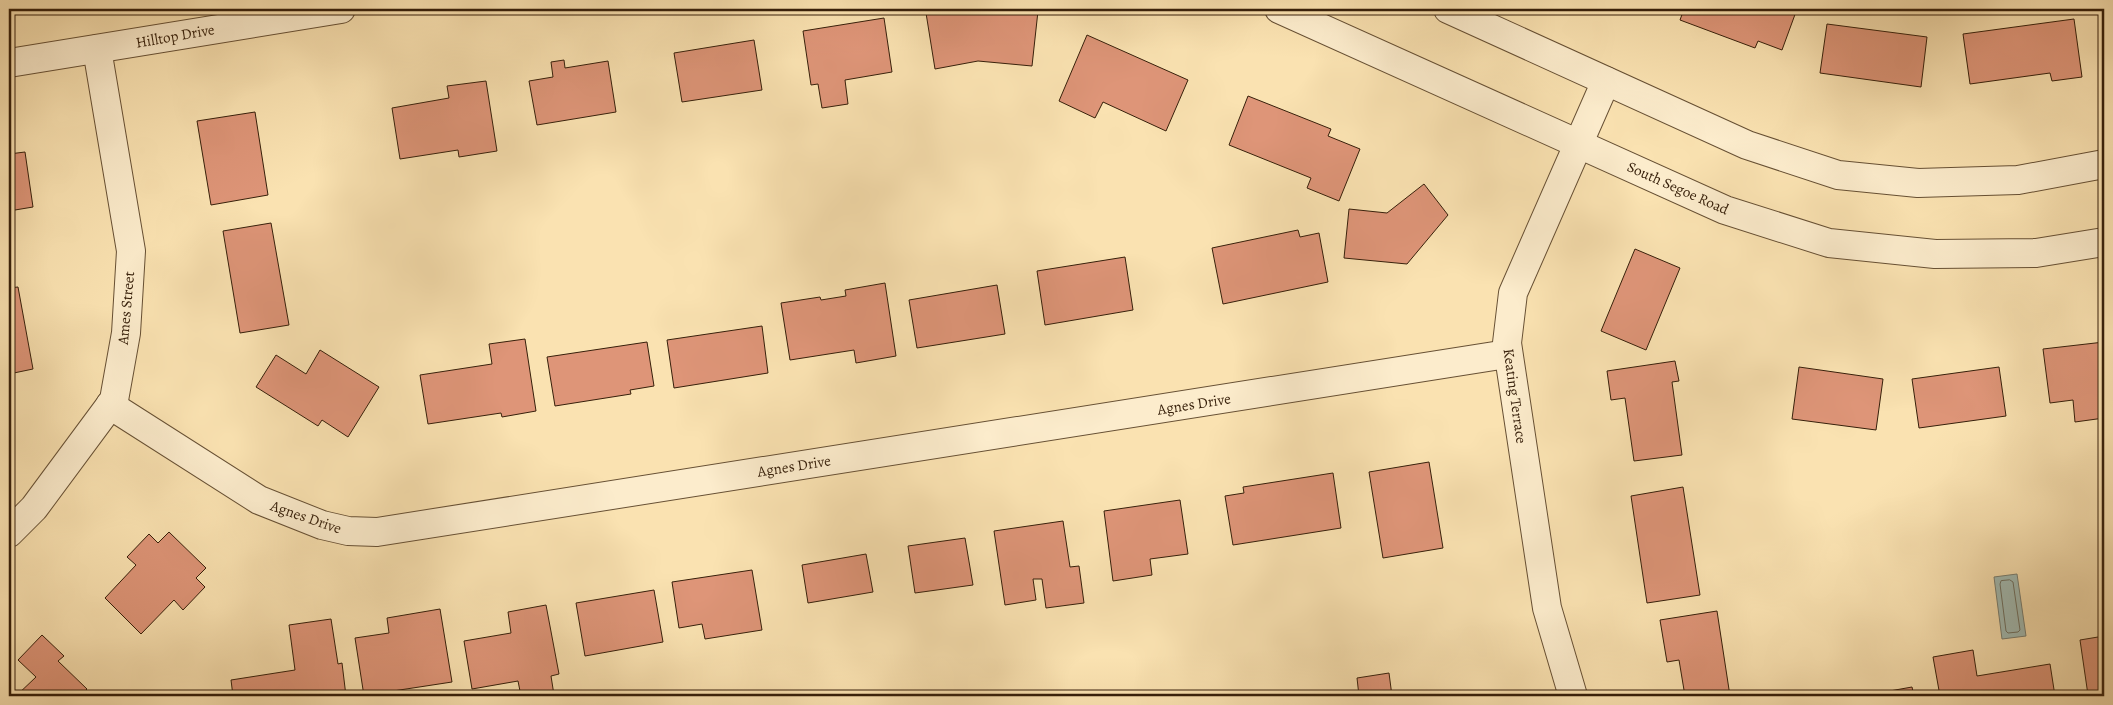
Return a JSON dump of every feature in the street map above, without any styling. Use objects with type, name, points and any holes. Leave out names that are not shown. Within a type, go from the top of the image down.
[{"type":"street","name":"Hilltop Drive","points":[[9,63],[341,9]]},
{"type":"street","name":"South Segoe Road","points":[[1279,9],[1725,210],[1829,242],[1935,254],[2036,252],[2104,242]]},
{"type":"street","points":[[1448,9],[1747,145],[1838,175],[1918,184],[2018,180],[2104,164]]},
{"type":"street","name":"Ames Street","points":[[9,533],[34,508],[114,400],[126,333],[131,251],[98,49]]},
{"type":"street","name":"Keating Terrace","points":[[1573,696],[1547,608],[1507,344],[1513,293],[1606,81]]},
{"type":"street","name":"Agnes Drive","points":[[110,405],[259,500],[322,525],[348,531],[377,532],[1507,354]]},
{"type":"water","points":[[2017,574],[2026,636],[2002,639],[1994,577]]},
{"type":"building","points":[[953,9],[1038,11],[1032,66],[978,61],[935,69],[926,13]]},
{"type":"building","points":[[1684,9],[1797,9],[1782,50],[1758,41],[1755,48],[1680,20]]},
{"type":"building","points":[[884,18],[892,72],[845,80],[848,104],[822,108],[818,84],[811,85],[803,31]]},
{"type":"building","points":[[2074,19],[2082,77],[2052,81],[2050,73],[1970,84],[1963,34]]},
{"type":"building","points":[[1827,24],[1927,37],[1921,87],[1820,73]]},
{"type":"building","points":[[1087,35],[1188,80],[1166,131],[1103,102],[1095,118],[1059,101]]},
{"type":"building","points":[[754,40],[762,90],[682,102],[674,53]]},
{"type":"building","points":[[564,60],[565,68],[608,61],[616,112],[537,125],[529,81],[553,77],[551,62]]},
{"type":"building","points":[[486,81],[497,151],[459,157],[458,150],[400,159],[392,108],[449,98],[447,86]]},
{"type":"building","points":[[1248,96],[1331,129],[1328,136],[1360,149],[1339,201],[1307,188],[1311,178],[1229,145]]},
{"type":"building","points":[[255,112],[268,195],[211,205],[197,121]]},
{"type":"building","points":[[25,152],[33,207],[9,211],[9,154]]},
{"type":"building","points":[[1424,184],[1448,215],[1407,264],[1344,258],[1349,209],[1387,213]]},
{"type":"building","points":[[271,223],[289,325],[240,333],[223,231]]},
{"type":"building","points":[[1298,230],[1300,237],[1319,233],[1328,282],[1223,304],[1212,248]]},
{"type":"building","points":[[1635,249],[1680,268],[1646,350],[1601,331]]},
{"type":"building","points":[[1125,257],[1133,310],[1045,325],[1037,271]]},
{"type":"building","points":[[885,283],[896,356],[856,363],[854,350],[790,360],[781,303],[820,297],[821,300],[846,296],[845,290]]},
{"type":"building","points":[[997,285],[1005,334],[917,348],[909,300]]},
{"type":"building","points":[[18,287],[33,369],[9,374],[9,288]]},
{"type":"building","points":[[762,326],[768,373],[674,388],[667,340]]},
{"type":"building","points":[[525,339],[536,411],[502,417],[501,413],[428,424],[420,375],[492,364],[489,344]]},
{"type":"building","points":[[647,342],[654,386],[630,390],[631,394],[555,406],[547,357]]},
{"type":"building","points":[[2104,342],[2104,418],[2075,422],[2073,400],[2050,403],[2043,349]]},
{"type":"building","points":[[320,350],[379,387],[348,437],[322,420],[318,426],[256,387],[276,355],[306,374]]},
{"type":"building","points":[[1675,361],[1679,381],[1672,382],[1682,455],[1634,461],[1625,398],[1611,400],[1607,371]]},
{"type":"building","points":[[1799,367],[1883,379],[1876,430],[1792,419]]},
{"type":"building","points":[[1999,367],[2006,416],[1919,428],[1912,379]]},
{"type":"building","points":[[1429,462],[1443,548],[1383,558],[1369,472]]},
{"type":"building","points":[[1333,473],[1341,528],[1233,545],[1225,496],[1244,493],[1243,487]]},
{"type":"building","points":[[1683,487],[1700,595],[1647,603],[1631,496]]},
{"type":"building","points":[[1180,500],[1188,554],[1150,559],[1152,575],[1113,581],[1104,511]]},
{"type":"building","points":[[1063,521],[1070,567],[1079,566],[1084,603],[1046,608],[1042,579],[1033,579],[1036,600],[1005,605],[994,531]]},
{"type":"building","points":[[169,532],[206,568],[196,578],[205,587],[183,610],[174,600],[141,634],[105,598],[136,565],[127,557],[149,534],[158,543]]},
{"type":"building","points":[[965,538],[973,585],[915,593],[908,546]]},
{"type":"building","points":[[866,554],[873,592],[808,603],[802,565]]},
{"type":"building","points":[[752,570],[762,630],[705,639],[702,624],[679,628],[672,582]]},
{"type":"building","points":[[654,590],[663,642],[585,656],[576,603]]},
{"type":"building","points":[[546,605],[559,674],[551,676],[554,695],[521,696],[518,681],[472,689],[464,641],[511,633],[508,612]]},
{"type":"building","points":[[440,609],[452,682],[393,691],[394,696],[364,696],[355,638],[389,633],[387,618]]},
{"type":"building","points":[[1717,611],[1730,696],[1685,696],[1679,660],[1667,662],[1660,620]]},
{"type":"building","points":[[331,619],[338,664],[342,663],[346,696],[233,696],[231,680],[295,670],[289,625]]},
{"type":"building","points":[[42,635],[64,656],[58,661],[87,689],[80,696],[16,696],[36,677],[18,660]]},
{"type":"building","points":[[2104,636],[2104,693],[2088,695],[2080,640]]},
{"type":"building","points":[[1973,650],[1977,676],[2050,664],[2055,696],[1940,696],[1933,657]]},
{"type":"building","points":[[1389,673],[1392,696],[1359,696],[1357,678]]},
{"type":"building","points":[[1912,687],[1914,696],[1885,696],[1884,692]]}]
